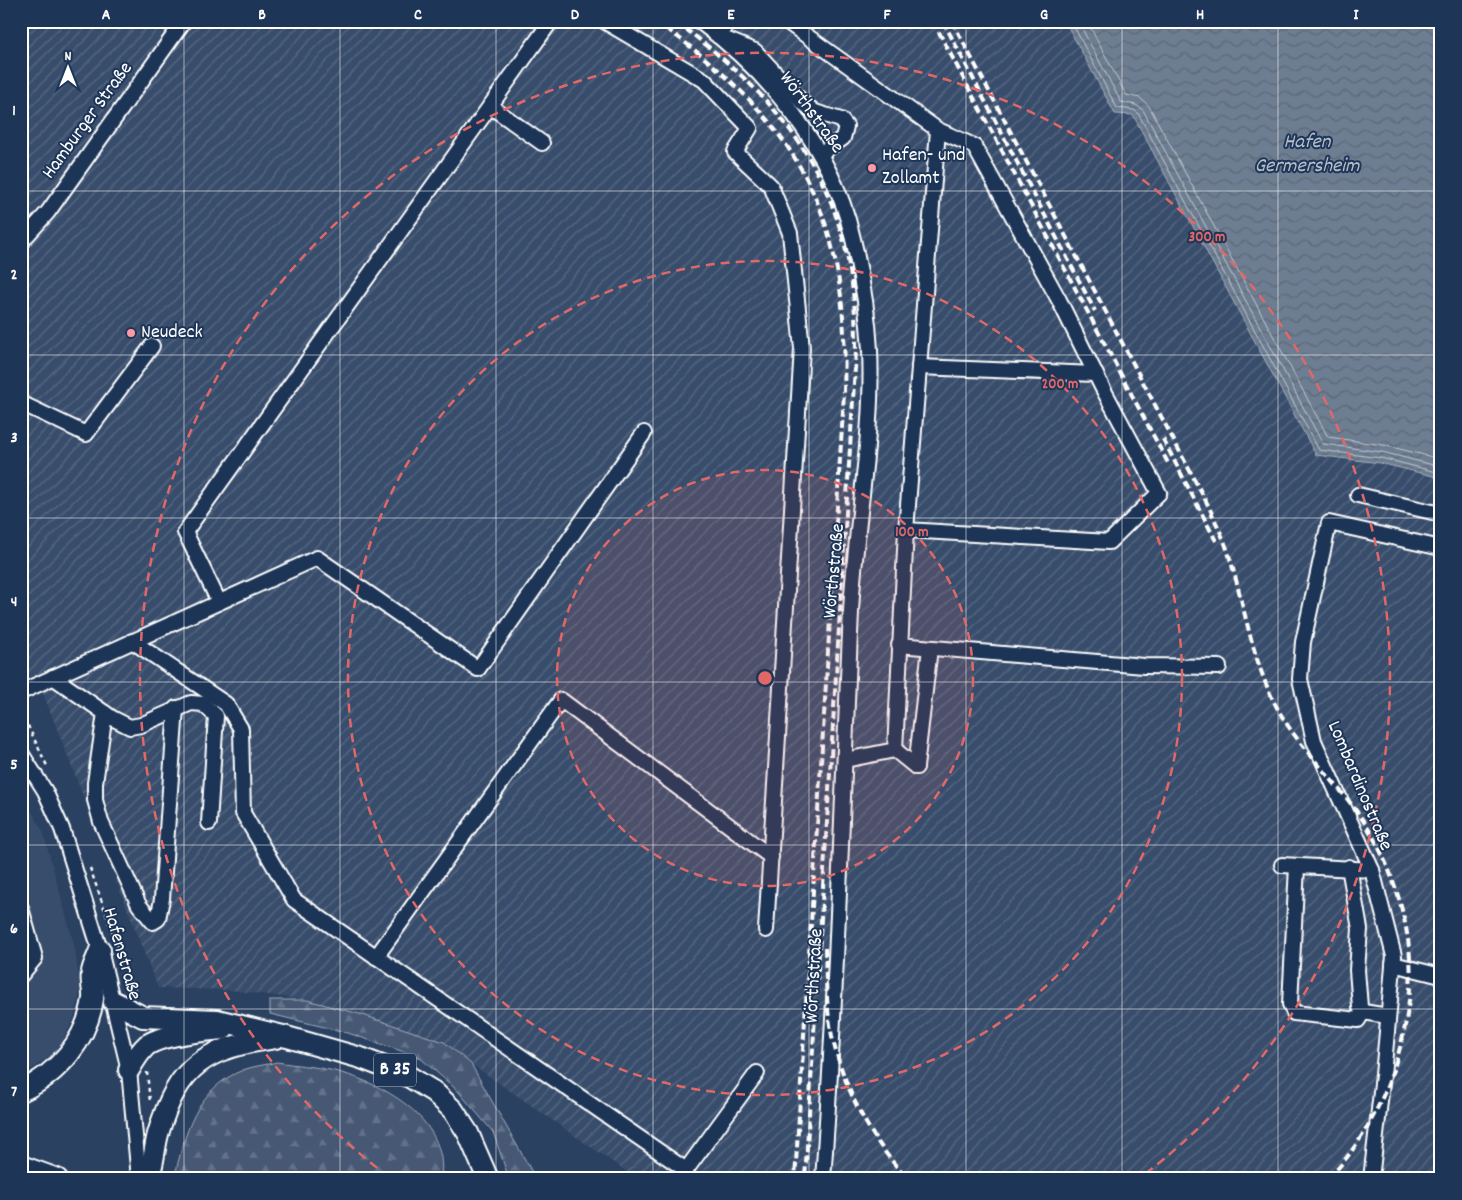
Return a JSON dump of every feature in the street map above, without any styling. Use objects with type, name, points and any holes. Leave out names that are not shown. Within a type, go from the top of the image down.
[{"type":"highway","points":[[21,1091],[39,1082],[54,1070],[76,1044],[93,999],[92,972],[100,950]]},
{"type":"highway","name":"B 35","points":[[114,1002],[142,1017],[217,1020],[286,1037],[379,1064],[421,1083],[453,1110],[468,1133],[488,1179]]},
{"type":"highway","name":"B 35","points":[[129,1070],[139,1053],[148,1044],[158,1040],[197,1032],[245,1027]]},
{"type":"highway","name":"B 35","points":[[148,1179],[168,1106],[192,1069],[204,1058],[226,1048],[286,1037]]},
{"type":"highway","name":"B 35","points":[[471,1179],[473,1146]]},
{"type":"highway","points":[[21,1166],[57,1179]]},
{"type":"street","name":"Hamburger Straße","points":[[21,242],[48,212],[184,21]]},
{"type":"street","points":[[219,602],[185,532],[551,21]]},
{"type":"street","points":[[604,21],[704,80],[750,128],[735,152],[771,186],[790,233],[802,348],[766,930]]},
{"type":"street","name":"Wörthstraße","points":[[699,21],[718,36],[772,90],[820,154],[840,195],[852,234],[867,315],[870,351],[870,409],[852,607],[823,1179]]},
{"type":"street","points":[[730,21],[718,36],[755,50],[803,103],[816,112],[841,120],[846,126],[843,138],[820,154]]},
{"type":"street","points":[[786,21],[938,130],[974,146],[1059,300],[1095,374],[1159,493],[1109,542],[906,530]]},
{"type":"street","points":[[490,106],[542,143]]},
{"type":"street","points":[[895,750],[906,530],[938,130]]},
{"type":"street","points":[[21,403],[86,434],[152,346]]},
{"type":"street","points":[[919,367],[1095,374]]},
{"type":"street","points":[[21,692],[317,558],[478,669],[644,432]]},
{"type":"street","points":[[1358,495],[1441,514]]},
{"type":"street","name":"Lombardinostraße","points":[[1371,1179],[1394,956],[1372,870],[1314,741],[1300,679],[1303,642],[1328,523],[1441,548]]},
{"type":"street","points":[[132,642],[226,704],[240,729],[243,813],[294,900],[376,957],[686,1170],[757,1073]]},
{"type":"street","points":[[899,645],[1144,666],[1218,667]]},
{"type":"street","points":[[895,750],[916,768],[930,648]]},
{"type":"street","points":[[53,677],[105,713],[130,727],[141,725],[191,703],[203,704],[216,716],[209,823]]},
{"type":"street","points":[[376,957],[561,700],[771,857]]},
{"type":"street","points":[[105,713],[95,783],[95,800],[102,822],[139,905],[153,922],[158,919],[162,900],[176,708]]},
{"type":"street","points":[[845,760],[895,750]]},
{"type":"street","name":"Hafenstraße","points":[[21,753],[45,791],[62,829],[100,950],[129,1070],[139,1179]]},
{"type":"street","points":[[1282,866],[1350,867],[1372,870]]},
{"type":"street","points":[[1297,866],[1290,1004],[1294,1013],[1358,1020],[1363,1012]]},
{"type":"street","points":[[1350,867],[1360,929],[1357,970],[1359,1002],[1363,1012]]},
{"type":"street","points":[[21,908],[34,958],[21,975]]},
{"type":"street","points":[[1393,964],[1441,976]]},
{"type":"street","points":[[1363,1012],[1388,1016]]},
{"type":"shaded area","points":[[21,21],[1065,21],[1115,114],[1133,115],[1316,455],[1380,463],[1441,478],[1441,1179],[637,1179],[451,1050],[368,1016],[307,1000],[230,990],[158,988],[43,693],[21,669]]},
{"type":"shaded area","points":[[21,792],[43,832],[75,948],[80,993],[73,1020],[58,1050],[33,1068],[21,1073]]},
{"type":"green space","points":[[270,1000],[307,1000],[363,1015],[444,1042],[471,1064],[536,1179],[509,1179],[493,1132],[457,1090],[419,1057],[345,1032],[270,1014]]},
{"type":"green space","points":[[277,1062],[349,1075],[370,1083],[408,1106],[423,1121],[434,1138],[441,1157],[441,1179],[174,1179],[188,1130],[203,1101],[227,1078],[251,1067]]},
{"type":"water","name":"Hafen Germersheim","points":[[1065,21],[1441,21],[1441,478],[1380,463],[1316,455],[1133,115],[1115,114]]},
{"type":"railway","points":[[656,21],[708,61],[751,101],[785,143],[811,187],[829,235],[840,287],[844,346],[843,411],[795,1179]]},
{"type":"railway","points":[[675,21],[717,54],[754,88],[785,123],[811,161],[831,202],[845,247],[853,296],[856,351],[805,1179]]},
{"type":"railway","points":[[933,21],[1168,463]]},
{"type":"railway","points":[[943,21],[1095,311]]},
{"type":"railway","points":[[952,21],[1209,507],[1227,549],[1249,633],[1270,694],[1290,729],[1363,820],[1382,854],[1396,891],[1406,930],[1411,970],[1407,1015],[1402,1040],[1395,1066],[1374,1115],[1345,1160],[1328,1179]]},
{"type":"railway","points":[[1163,439],[1216,541]]},
{"type":"railway","points":[[825,948],[830,1025],[844,1075],[851,1094],[870,1130],[894,1164],[908,1179]]},
{"type":"place","name":"Hafen- und Zollamt","points":[[872,168]]},
{"type":"place","name":"Neudeck","points":[[131,333]]}]
